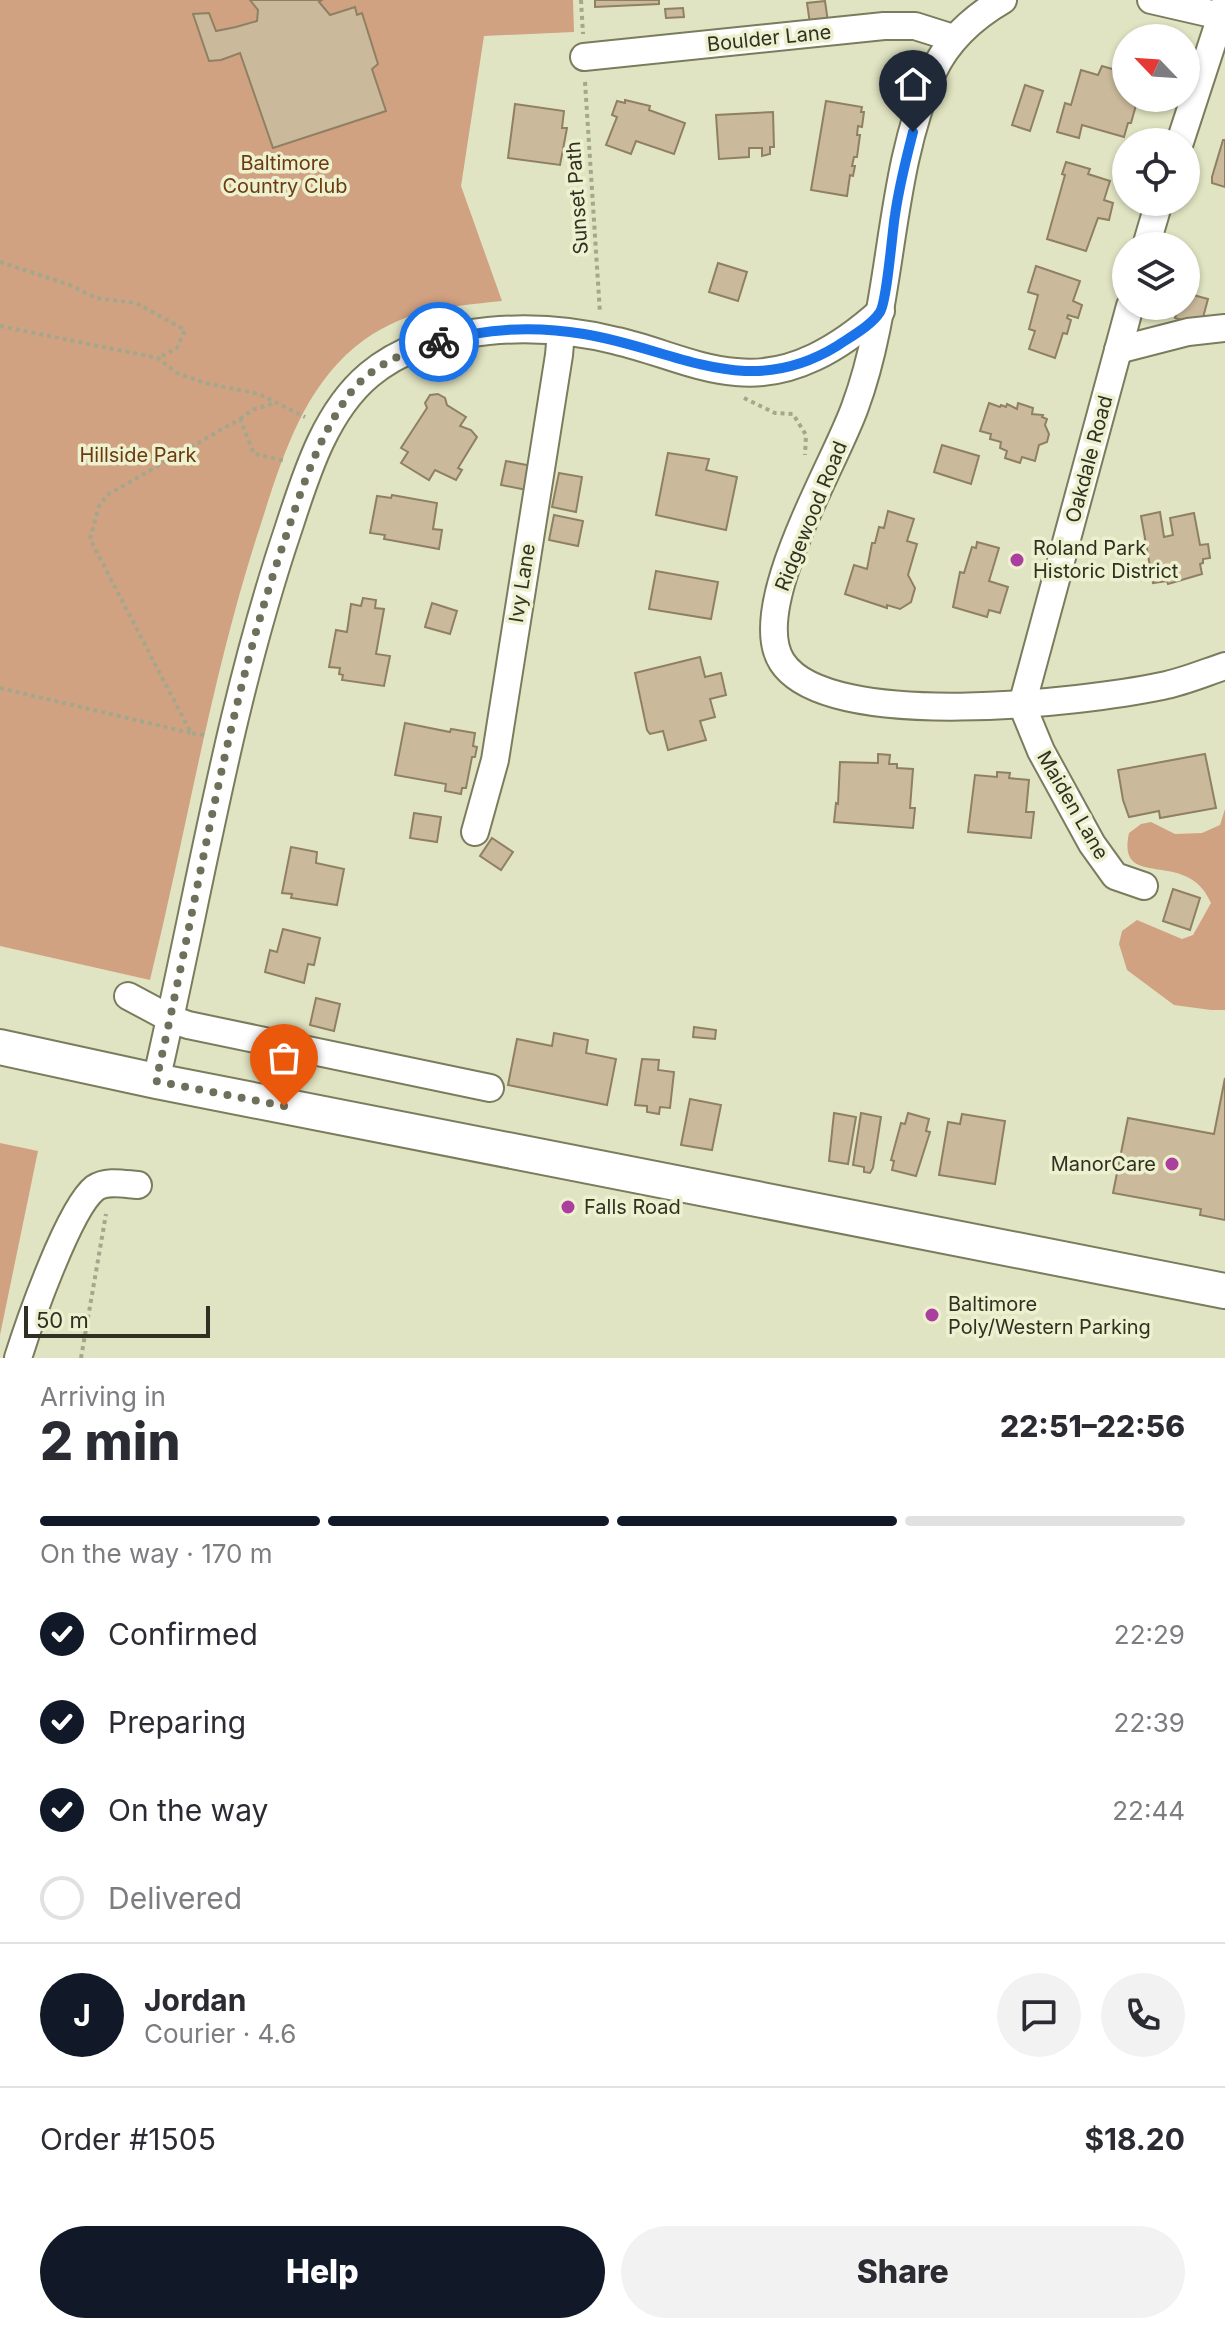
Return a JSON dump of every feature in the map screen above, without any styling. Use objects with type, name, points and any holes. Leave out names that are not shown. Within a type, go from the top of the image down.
[{"type":"main road","points":[[0,1047],[156,1081],[1225,1291]]},
{"type":"street","name":"Ridgewood Road","points":[[1003,0],[953,38],[934,69],[919,107],[895,214],[881,311],[855,408],[784,575],[774,613],[774,642],[781,660],[794,676],[812,688],[844,698],[957,707],[1086,699],[1154,688],[1225,666]]},
{"type":"street","points":[[1151,0],[1224,12],[1185,128]]},
{"type":"street","name":"Boulder Lane","points":[[584,66],[884,26],[915,26],[953,38]]},
{"type":"street","points":[[156,1081],[230,739],[262,613],[311,466],[329,428],[352,391],[371,373],[396,357],[458,336],[529,329],[619,341],[735,372],[755,372],[798,365],[829,350],[854,335],[881,311]]},
{"type":"street","name":"Oakdale Road","points":[[1022,705],[1126,320]]},
{"type":"street","points":[[1118,350],[1188,332],[1225,328]]},
{"type":"street","name":"Ivy Lane","points":[[475,832],[495,760],[561,332]]},
{"type":"street","name":"Maiden Lane","points":[[1022,705],[1041,751],[1092,844],[1115,876],[1130,884],[1144,886]]},
{"type":"street","points":[[128,996],[188,1025],[490,1088]]},
{"type":"street","points":[[18,1358],[57,1256],[85,1199],[106,1183],[138,1185]]},
{"type":"path","points":[[581,0],[583,30]]},
{"type":"path","name":"Sunset Path","points":[[584,66],[600,320]]},
{"type":"path","points":[[0,262],[70,285],[96,298],[136,303],[185,330],[177,348],[158,358]]},
{"type":"path","points":[[0,326],[158,358],[177,373],[205,383],[259,394],[329,428]]},
{"type":"path","points":[[741,396],[775,413],[793,414],[806,435],[804,458]]},
{"type":"path","points":[[191,733],[90,539],[99,506],[107,495],[252,410],[275,403]]},
{"type":"path","points":[[240,419],[254,454],[311,466]]},
{"type":"path","points":[[0,688],[191,733],[230,739]]},
{"type":"path","points":[[81,1358],[106,1222],[104,1210]]},
{"type":"green space","points":[[0,0],[573,0],[574,32],[484,36],[461,186],[502,301],[425,312],[372,334],[335,366],[304,411],[292,436],[256,539],[225,648],[150,980],[0,946]]},
{"type":"green space","points":[[1225,809],[1225,1010],[1174,1005],[1127,970],[1119,944],[1122,931],[1137,920],[1182,939],[1193,935],[1211,903],[1200,886],[1186,876],[1133,861],[1128,851],[1129,833],[1141,824],[1151,822],[1175,834],[1202,833],[1220,825]]},
{"type":"green space","points":[[0,1143],[38,1151],[0,1335]]},
{"type":"building","points":[[250,0],[322,0],[319,2],[330,15],[355,7],[357,15],[362,13],[378,64],[372,69],[386,111],[273,148],[240,53],[209,61],[193,14],[209,13],[216,31],[236,27],[257,21],[258,10]]},
{"type":"building","points":[[595,0],[659,0],[659,4],[595,7]]},
{"type":"building","points":[[825,1],[828,22],[810,24],[807,3]]},
{"type":"building","points":[[683,8],[684,17],[666,18],[665,9]]},
{"type":"building","points":[[1102,66],[1112,69],[1112,112],[1134,112],[1131,123],[1127,128],[1112,128],[1112,134],[1082,125],[1079,138],[1057,132],[1065,103],[1071,105],[1081,70],[1098,75]]},
{"type":"building","points":[[1025,85],[1043,91],[1030,131],[1012,125]]},
{"type":"building","points":[[625,100],[650,106],[649,110],[685,123],[674,154],[636,141],[631,154],[606,145],[617,117],[612,115],[617,101],[625,103]]},
{"type":"building","points":[[826,101],[862,107],[861,112],[864,112],[862,127],[858,126],[857,157],[854,157],[852,166],[855,166],[853,176],[850,175],[847,196],[811,190]]},
{"type":"building","points":[[515,104],[564,111],[562,128],[567,128],[560,165],[508,158]]},
{"type":"building","points":[[773,112],[774,147],[770,147],[770,154],[762,156],[762,148],[749,148],[749,157],[719,159],[716,115]]},
{"type":"building","points":[[1225,140],[1225,187],[1212,183]]},
{"type":"building","points":[[1066,162],[1090,169],[1088,174],[1110,181],[1104,200],[1112,203],[1109,220],[1098,218],[1086,251],[1047,239],[1065,175],[1062,174]]},
{"type":"building","points":[[718,263],[747,272],[738,301],[709,292]]},
{"type":"building","points":[[1036,266],[1080,281],[1073,301],[1082,305],[1078,318],[1068,315],[1067,318],[1071,320],[1067,334],[1063,333],[1055,358],[1029,349],[1035,331],[1029,329],[1038,295],[1028,292]]},
{"type":"building","points":[[1200,297],[1208,299],[1201,325],[1182,320],[1200,320]]},
{"type":"building","points":[[438,394],[445,398],[447,405],[466,417],[460,426],[471,430],[477,437],[458,468],[462,470],[456,480],[435,470],[429,480],[401,463],[408,452],[401,448],[427,408],[425,403],[430,395]]},
{"type":"building","points":[[989,403],[1000,407],[1007,404],[1017,409],[1018,403],[1033,408],[1032,414],[1043,415],[1047,419],[1047,442],[1039,445],[1035,461],[1022,457],[1020,463],[1005,458],[1007,451],[1000,448],[1001,442],[990,439],[991,434],[980,431]]},
{"type":"building","points":[[942,445],[979,456],[971,484],[934,472]]},
{"type":"building","points":[[668,453],[709,459],[706,470],[737,477],[726,530],[656,515]]},
{"type":"building","points":[[506,461],[532,466],[527,490],[501,485]]},
{"type":"building","points":[[559,473],[582,477],[576,512],[552,507]]},
{"type":"building","points":[[392,495],[437,503],[433,529],[442,530],[439,549],[384,539],[385,535],[370,533],[377,496],[391,498]]},
{"type":"building","points":[[888,511],[914,519],[907,541],[917,544],[908,575],[915,588],[911,602],[900,609],[887,605],[887,608],[845,594],[854,565],[867,569],[872,543],[875,543],[879,527],[884,528]]},
{"type":"building","points":[[1160,512],[1164,537],[1173,535],[1170,518],[1194,513],[1200,545],[1208,544],[1210,558],[1203,559],[1200,564],[1202,574],[1168,584],[1167,581],[1153,583],[1141,516]]},
{"type":"building","points":[[554,515],[583,521],[578,546],[549,540]]},
{"type":"building","points":[[977,542],[999,548],[989,581],[1008,587],[1000,613],[989,610],[987,617],[953,607],[960,572],[964,573],[972,547],[976,548]]},
{"type":"building","points":[[656,571],[718,582],[711,619],[649,609]]},
{"type":"building","points":[[363,598],[376,600],[375,608],[384,609],[376,654],[390,656],[384,686],[342,680],[340,668],[329,667],[336,630],[347,632],[351,604],[361,606]]},
{"type":"building","points":[[432,603],[457,611],[450,634],[425,627]]},
{"type":"building","points":[[700,657],[705,677],[721,673],[726,695],[710,699],[715,717],[700,721],[706,740],[668,750],[663,731],[650,734],[647,730],[635,673]]},
{"type":"building","points":[[405,723],[450,732],[451,729],[475,733],[475,757],[472,757],[466,788],[462,788],[461,794],[445,791],[446,784],[395,775]]},
{"type":"building","points":[[878,754],[890,755],[889,764],[897,764],[897,768],[913,769],[910,808],[915,808],[913,828],[834,822],[840,762],[878,763]]},
{"type":"building","points":[[1205,754],[1216,808],[1160,818],[1159,811],[1129,817],[1118,770]]},
{"type":"building","points":[[997,772],[1010,773],[1009,778],[1029,780],[1026,812],[1034,812],[1031,838],[968,832],[975,775],[997,777]]},
{"type":"building","points":[[414,813],[441,817],[437,842],[410,838]]},
{"type":"building","points":[[492,838],[513,852],[501,870],[480,856]]},
{"type":"building","points":[[291,847],[317,852],[316,863],[344,869],[337,905],[291,898],[292,894],[282,893]]},
{"type":"building","points":[[1173,889],[1200,898],[1190,930],[1163,921]]},
{"type":"building","points":[[283,929],[320,938],[314,965],[308,964],[304,983],[265,972],[270,950],[277,952]]},
{"type":"building","points":[[316,998],[340,1004],[334,1031],[310,1025]]},
{"type":"building","points":[[694,1027],[716,1030],[715,1039],[693,1037]]},
{"type":"building","points":[[554,1033],[588,1040],[586,1053],[616,1059],[607,1105],[508,1085],[517,1039],[552,1046]]},
{"type":"building","points":[[642,1059],[659,1060],[658,1070],[674,1072],[670,1108],[660,1107],[659,1114],[647,1112],[647,1106],[635,1105]]},
{"type":"building","name":"ManorCare","points":[[1225,1078],[1225,1220],[1200,1215],[1201,1209],[1113,1193],[1128,1118],[1214,1134]]},
{"type":"building","points":[[690,1099],[721,1105],[712,1150],[681,1145]]},
{"type":"building","points":[[834,1113],[856,1117],[848,1164],[829,1161]]},
{"type":"building","points":[[861,1113],[881,1117],[870,1173],[864,1172],[864,1167],[853,1165]]},
{"type":"building","points":[[908,1113],[929,1119],[926,1131],[930,1132],[916,1176],[892,1170],[894,1161],[891,1160],[901,1123],[905,1124]]},
{"type":"building","points":[[962,1114],[1005,1121],[995,1184],[939,1175],[948,1122],[960,1124]]},
{"type":"way so far","points":[[284,1106],[156,1081],[238,705],[262,613],[303,484],[333,420],[352,391],[371,373],[396,357],[439,342]]},
{"type":"place","name":"Roland Park Historic District","points":[[1017,560]]},
{"type":"place","name":"ManorCare","points":[[1172,1164]]},
{"type":"place","name":"Falls Road","points":[[568,1207]]},
{"type":"place","name":"Baltimore Poly/Western Parking","points":[[932,1315]]},
{"type":"route","points":[[439,342],[484,332],[529,329],[579,333],[619,341],[735,372],[775,370],[798,365],[854,335],[881,311],[895,214],[913,132]]},
{"type":"park label","name":"Baltimore Country Club","points":[[285,174]]},
{"type":"park label","name":"Hillside Park","points":[[138,455]]}]
